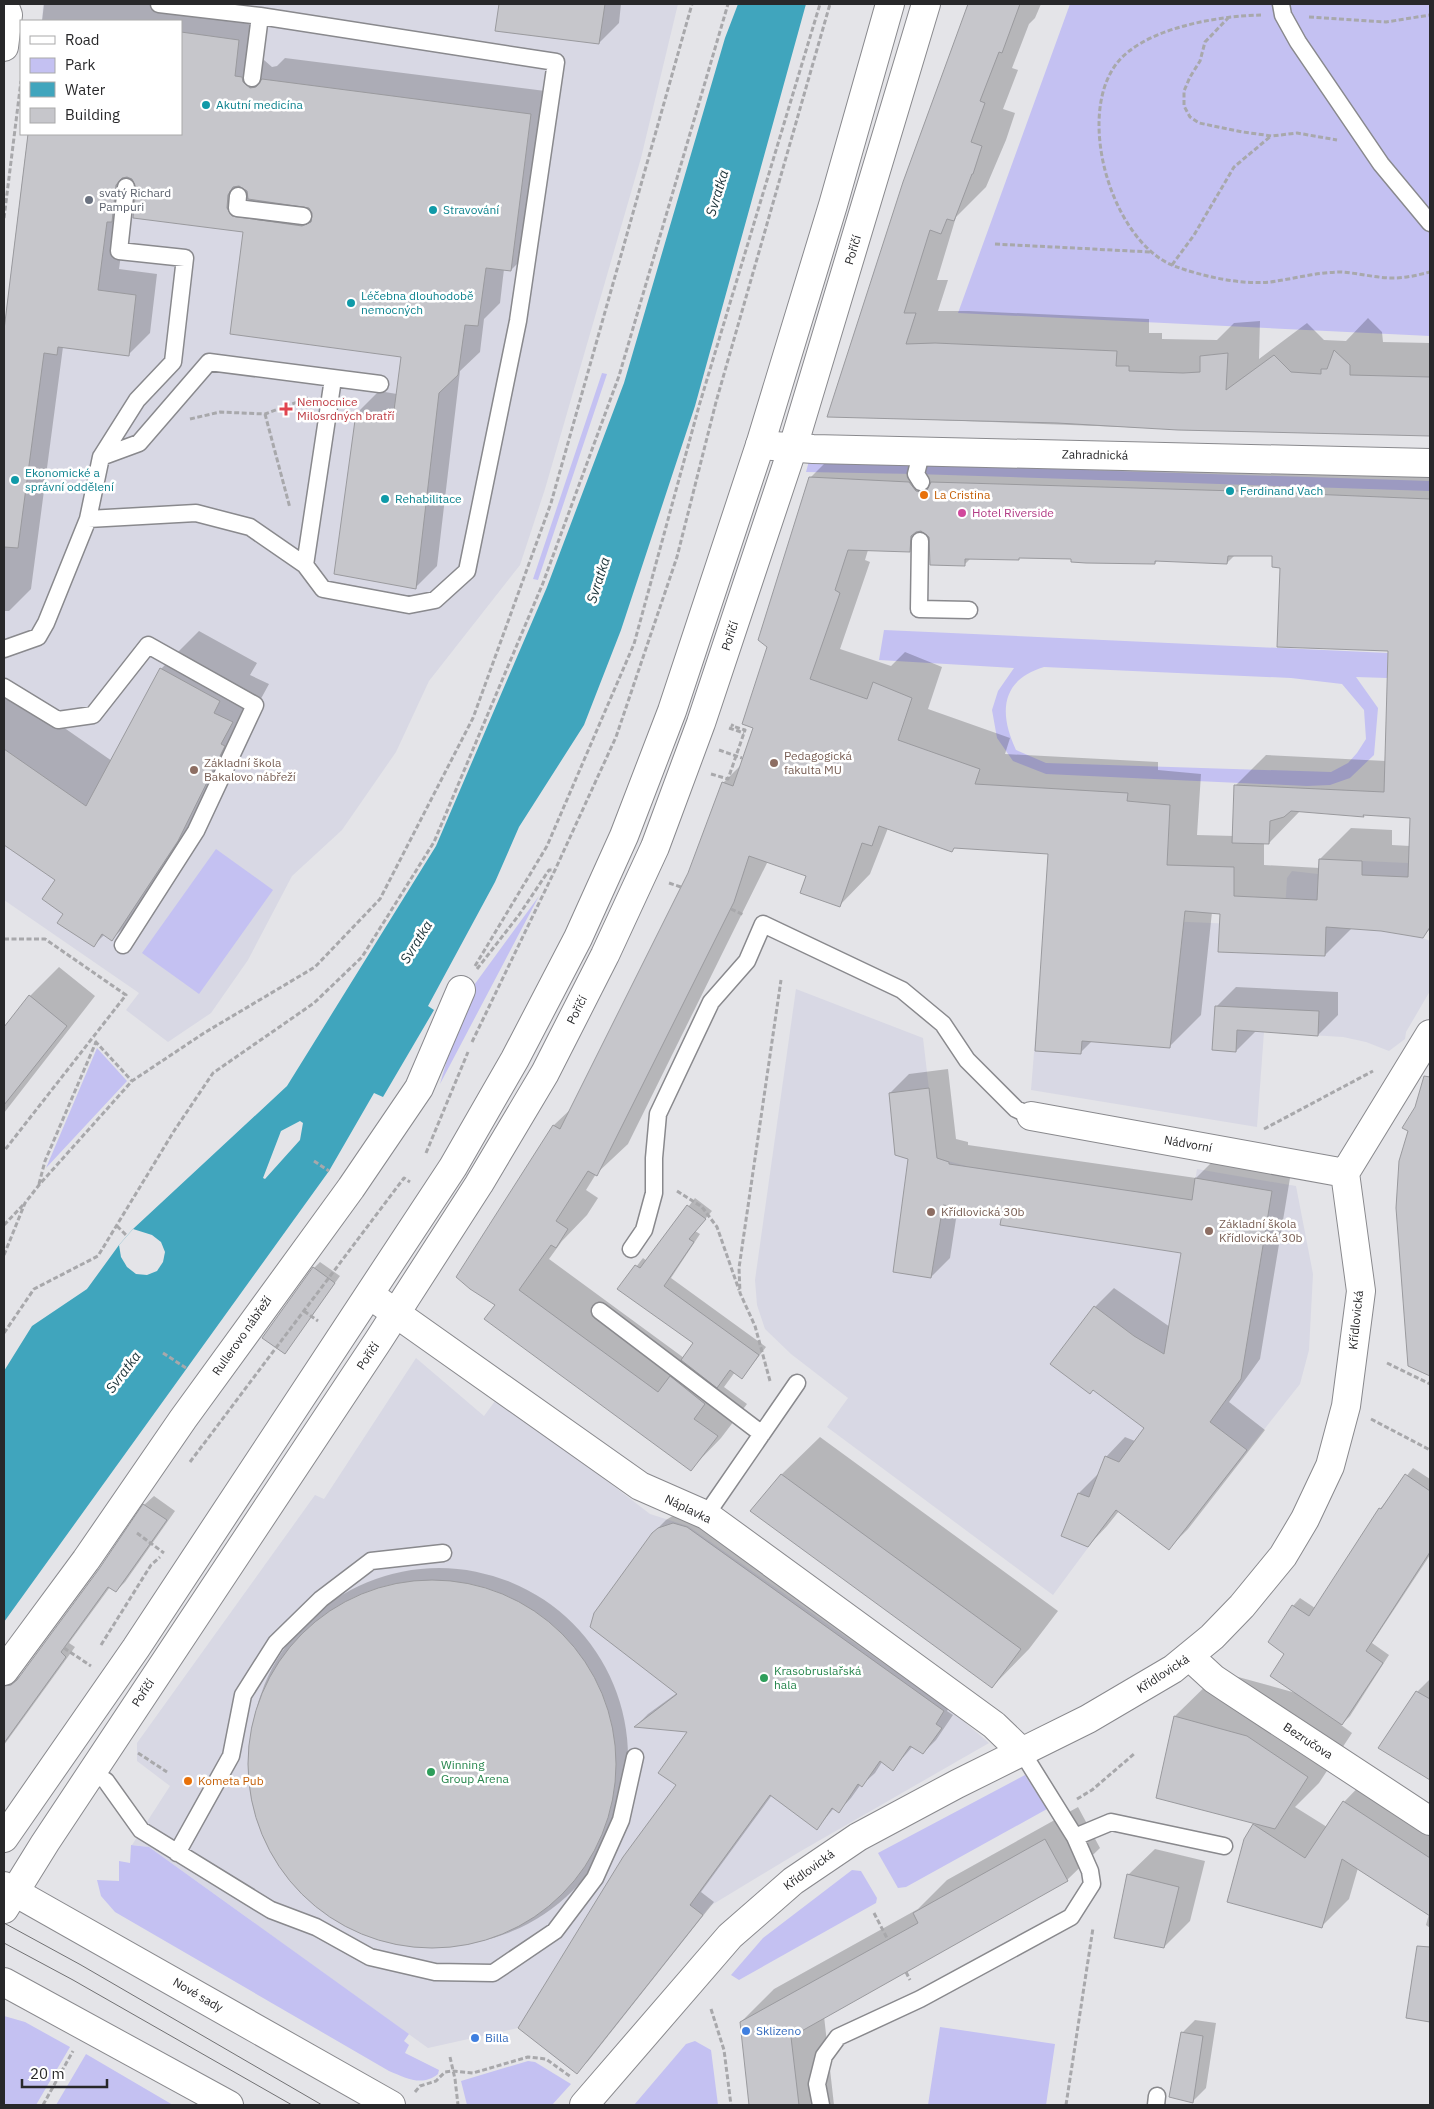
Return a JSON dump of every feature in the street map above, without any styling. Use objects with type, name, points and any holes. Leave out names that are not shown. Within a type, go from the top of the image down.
[{"type":"main road","points":[[4,4],[8,15],[4,47]]},
{"type":"main road","points":[[4,1838],[136,1648],[453,1167],[515,1059],[578,938],[624,836],[672,711],[760,445],[833,205],[890,4]]},
{"type":"main road","name":"Poříčí","points":[[7,1895],[91,1772],[480,1184],[545,1073],[605,955],[655,847],[701,723],[793,447],[926,4]]},
{"type":"main road","name":"Zahradnická","points":[[760,445],[1430,463]]},
{"type":"main road","name":"Rullerovo nábřeží","points":[[4,1672],[86,1560],[182,1419],[350,1188],[419,1088],[461,990]]},
{"type":"main road","points":[[1344,1173],[1430,1034]]},
{"type":"main road","name":"Nádvorní","points":[[1031,1116],[1344,1173]]},
{"type":"main road","name":"Křídlovická","points":[[584,2105],[730,1936],[793,1880],[858,1837],[957,1784],[1088,1719],[1165,1674],[1190,1657],[1242,1606],[1293,1540],[1330,1466],[1346,1406],[1361,1291],[1344,1173]]},
{"type":"main road","name":"Náplavka","points":[[370,1295],[640,1486],[706,1515],[994,1725],[1022,1752]]},
{"type":"main road","name":"Bezručova","points":[[1190,1657],[1214,1679],[1430,1821]]},
{"type":"main road","name":"Nové sady","points":[[7,1895],[392,2105]]},
{"type":"main road","points":[[4,1982],[230,2105]]},
{"type":"lane","points":[[88,519],[196,513],[250,527],[305,565],[323,589],[409,605],[435,600],[467,571],[518,321],[556,62],[260,16],[159,4]]},
{"type":"lane","points":[[1282,9],[1298,42],[1381,164],[1430,223]]},
{"type":"lane","points":[[252,78],[260,16]]},
{"type":"lane","points":[[4,649],[38,637],[88,519],[101,458],[137,400],[173,362],[185,258],[119,251],[126,187]]},
{"type":"lane","points":[[238,196],[237,208],[303,216]]},
{"type":"lane","points":[[101,458],[139,443],[209,362],[332,384],[380,384]]},
{"type":"lane","points":[[305,565],[332,384]]},
{"type":"lane","points":[[922,450],[916,474],[922,482]]},
{"type":"lane","points":[[920,541],[919,609],[969,610]]},
{"type":"lane","points":[[4,687],[58,720],[93,715],[148,644],[255,706],[196,831],[123,945]]},
{"type":"lane","points":[[632,1249],[644,1230],[654,1193],[658,1114],[712,1002],[747,961],[763,924],[902,990],[943,1024],[968,1060],[1016,1109],[1031,1116]]},
{"type":"lane","points":[[600,1311],[762,1434]]},
{"type":"lane","points":[[706,1515],[797,1383]]},
{"type":"lane","points":[[177,1852],[231,1756],[243,1695],[276,1643],[321,1599],[371,1561],[443,1553]]},
{"type":"lane","points":[[821,2105],[817,2084],[824,2056],[838,2037],[920,1999],[1072,1917],[1092,1884],[1090,1871],[1075,1837],[1022,1752]]},
{"type":"lane","points":[[91,1772],[106,1781],[141,1830],[271,1910],[316,1927],[370,1957],[435,1972],[493,1973],[555,1931],[595,1878],[621,1820],[635,1757]]},
{"type":"lane","points":[[1075,1837],[1111,1822],[1224,1846]]},
{"type":"path","points":[[4,1333],[34,1290],[98,1256],[174,1131],[213,1073],[314,1004],[362,957],[434,842],[543,583],[619,376],[728,4]]},
{"type":"path","points":[[461,990],[547,846],[634,644],[699,406],[820,4]]},
{"type":"path","points":[[424,1158],[472,1042],[616,738],[677,557],[716,402],[830,4]]},
{"type":"path","points":[[1430,15],[1386,22],[1282,9],[1229,16],[1189,25],[1148,38],[1127,52],[1112,72],[1103,93],[1099,117],[1100,142],[1113,198],[1135,237],[1152,252],[1172,265],[1199,274],[1235,281],[1267,282],[1341,272],[1392,278],[1415,276],[1430,272]]},
{"type":"path","points":[[1229,16],[1205,42],[1200,61],[1184,91],[1184,106],[1190,118],[1199,123],[1243,132],[1272,136],[1297,133],[1327,137],[1370,148]]},
{"type":"path","points":[[4,218],[20,89]]},
{"type":"path","points":[[1172,265],[1194,235],[1234,167],[1272,136]]},
{"type":"path","points":[[995,244],[1152,252]]},
{"type":"path","points":[[152,427],[220,412],[265,414],[332,384]]},
{"type":"path","points":[[265,414],[290,508]]},
{"type":"path","points":[[735,718],[732,726],[744,732]]},
{"type":"path","points":[[721,725],[744,732]]},
{"type":"path","points":[[706,772],[728,779],[744,732]]},
{"type":"path","points":[[713,748],[742,758]]},
{"type":"path","points":[[461,990],[519,915],[549,870],[555,870]]},
{"type":"path","points":[[668,883],[681,887]]},
{"type":"path","points":[[4,939],[45,938],[126,995],[4,1151]]},
{"type":"path","points":[[740,1293],[739,1268],[781,980]]},
{"type":"path","points":[[4,1225],[26,1203],[39,1185],[132,1081],[92,1038]]},
{"type":"path","points":[[39,1185],[45,1161],[96,1042]]},
{"type":"path","points":[[1261,1130],[1381,1067]]},
{"type":"path","points":[[314,1161],[329,1171]]},
{"type":"path","points":[[185,1470],[404,1178],[413,1184],[416,1176]]},
{"type":"path","points":[[654,1176],[702,1207],[717,1227],[740,1293],[755,1326],[772,1388],[781,1406]]},
{"type":"path","points":[[4,1255],[26,1203]]},
{"type":"path","points":[[117,1226],[127,1236]]},
{"type":"path","points":[[163,1353],[192,1373]]},
{"type":"path","points":[[1387,1363],[1430,1384]]},
{"type":"path","points":[[1346,1406],[1430,1450]]},
{"type":"path","points":[[143,1526],[137,1534],[164,1553]]},
{"type":"path","points":[[64,1648],[91,1666]]},
{"type":"path","points":[[1076,1799],[1092,1790],[1134,1754]]},
{"type":"path","points":[[149,1759],[167,1772]]},
{"type":"path","points":[[1066,2105],[1094,1921],[1092,1884]]},
{"type":"path","points":[[874,1913],[888,1940]]},
{"type":"path","points":[[711,2009],[724,2050],[732,2105]]},
{"type":"path","points":[[43,2105],[77,2044]]},
{"type":"path","points":[[415,2092],[420,2086],[436,2081],[444,2072],[473,2073],[521,2058],[536,2057],[546,2059],[572,2079]]},
{"type":"path","points":[[450,2058],[458,2105]]},
{"type":"shaded area","name":"Nemocnice Milosrdných bratří","points":[[43,4],[678,4],[641,158],[545,489],[520,565],[429,681],[396,752],[342,830],[292,876],[248,960],[211,1013],[168,1042],[126,1010],[139,993],[4,900],[4,330],[28,135],[182,135],[182,20],[42,20]]},
{"type":"shaded area","points":[[1319,859],[1430,864],[1430,927],[1423,938],[1430,941],[1430,991],[1406,1032],[1405,1039],[1389,1051],[1366,1042],[1343,1037],[1264,1032],[1257,1127],[1031,1090],[1045,916],[1284,926],[1287,878],[1292,871],[1318,874]]},
{"type":"shaded area","points":[[796,989],[923,1038],[937,1158],[970,1167],[1192,1200],[1197,1169],[1296,1186],[1313,1274],[1309,1350],[1300,1384],[1169,1550],[1116,1510],[1053,1595],[827,1427],[848,1398],[791,1354],[765,1329],[757,1305],[755,1280]]},
{"type":"shaded area","points":[[416,1358],[484,1416],[498,1397],[650,1514],[688,1526],[954,1713],[989,1743],[801,1851],[710,1906],[577,2074],[518,2028],[428,2048],[149,1847],[132,1845],[170,1786],[137,1761],[137,1743],[315,1495],[324,1499]]},
{"type":"green space","points":[[1070,4],[1430,4],[1430,336],[958,313]]},
{"type":"green space","points":[[602,373],[607,374],[538,580],[533,579]]},
{"type":"green space","points":[[809,461],[1430,481],[1430,491],[806,472]]},
{"type":"green space","points":[[884,630],[1388,653],[1387,678],[1356,677],[1378,708],[1374,755],[1350,778],[1330,785],[1307,786],[1046,774],[1013,761],[997,738],[992,710],[998,691],[1014,668],[879,660]],"holes":[[[1044,667],[1291,678],[1342,684],[1364,710],[1366,739],[1348,763],[1331,772],[1046,763],[1016,750],[1007,724],[1007,700],[1011,689],[1029,673]]]},
{"type":"green space","points":[[216,849],[273,890],[199,994],[142,953]]},
{"type":"green space","points":[[539,896],[440,1084],[461,1012],[469,992]]},
{"type":"green space","points":[[97,1048],[127,1081],[46,1168]]},
{"type":"green space","points":[[1025,1775],[1047,1809],[906,1887],[898,1888],[878,1853]]},
{"type":"green space","points":[[131,1845],[149,1847],[409,2034],[404,2041],[409,2045],[405,2053],[439,2070],[438,2074],[432,2078],[420,2081],[389,2071],[115,1912],[101,1896],[97,1880],[119,1881],[119,1861],[130,1863]]},
{"type":"green space","points":[[852,1870],[861,1871],[877,1898],[876,1903],[739,1980],[731,1975],[763,1938]]},
{"type":"green space","points":[[4,2016],[25,2022],[70,2047],[36,2105],[4,2105]]},
{"type":"green space","points":[[940,2027],[1055,2044],[1046,2105],[928,2105]]},
{"type":"green space","points":[[695,2041],[711,2050],[718,2105],[634,2105],[686,2044]]},
{"type":"green space","points":[[86,2054],[173,2105],[56,2105]]},
{"type":"green space","points":[[528,2061],[535,2062],[571,2084],[552,2105],[467,2105],[461,2081]]},
{"type":"water","name":"Svratka","points":[[738,4],[806,4],[695,406],[621,630],[584,725],[519,827],[495,882],[428,1006],[434,1010],[383,1097],[374,1093],[329,1171],[4,1622],[4,1371],[32,1326],[87,1289],[133,1229],[287,1086],[436,846],[547,587],[624,383],[725,38]],"holes":[[[300,1121],[303,1123],[300,1140],[265,1179],[263,1178],[281,1131]]]},
{"type":"pier","points":[[133,1229],[152,1235],[161,1242],[165,1252],[163,1262],[157,1271],[147,1275],[136,1274],[127,1267],[121,1257],[119,1245]]},
{"type":"building","points":[[499,4],[605,4],[599,44],[495,31]]},
{"type":"building","points":[[968,4],[1020,4],[1002,53],[999,52],[980,101],[985,103],[971,142],[982,146],[973,174],[954,221],[947,219],[941,234],[930,230],[904,313],[916,313],[906,344],[935,343],[1117,351],[1116,366],[1129,366],[1129,371],[1183,373],[1200,372],[1200,356],[1228,353],[1226,390],[1274,355],[1291,372],[1321,374],[1321,369],[1327,369],[1334,350],[1350,365],[1350,375],[1430,377],[1430,436],[1178,430],[1057,423],[827,417],[903,182]]},
{"type":"building","points":[[182,32],[239,40],[235,76],[242,77],[243,82],[250,88],[256,87],[262,79],[531,114],[511,271],[486,268],[478,326],[465,325],[458,375],[439,393],[416,589],[334,574],[356,413],[393,418],[401,357],[230,334],[243,232],[133,218],[136,188],[132,179],[122,178],[116,185],[112,222],[107,222],[98,290],[136,295],[129,356],[58,347],[57,355],[44,353],[18,548],[4,547],[4,330],[28,135],[182,135]],"holes":[[[239,186],[247,191],[248,199],[309,208],[312,213],[311,222],[302,226],[232,216],[227,208],[228,195],[233,187]]]},
{"type":"building","points":[[809,477],[909,482],[916,491],[921,492],[927,490],[931,482],[1430,499],[1430,927],[1423,938],[1381,931],[1326,927],[1325,956],[1218,952],[1220,914],[1185,911],[1170,1048],[1082,1041],[1081,1054],[1035,1051],[1048,854],[954,848],[952,852],[879,826],[872,846],[862,843],[840,907],[800,893],[806,876],[749,856],[734,902],[597,1176],[588,1171],[556,1221],[568,1229],[556,1248],[551,1245],[519,1290],[658,1392],[670,1376],[705,1404],[694,1419],[718,1436],[691,1471],[484,1319],[495,1305],[470,1289],[456,1277],[553,1125],[560,1129],[688,873],[722,782],[733,786],[753,728],[742,724],[767,647],[758,640]],"holes":[[[921,531],[929,537],[930,565],[965,566],[965,559],[1019,560],[1019,558],[1071,559],[1071,562],[1086,563],[1155,564],[1155,561],[1227,564],[1228,556],[1272,556],[1272,567],[1280,568],[1277,647],[1388,651],[1384,792],[1234,785],[1232,843],[1269,844],[1270,821],[1284,817],[1291,811],[1364,817],[1363,815],[1410,818],[1408,877],[1362,875],[1362,861],[1319,859],[1317,900],[1234,896],[1234,867],[1167,865],[1170,805],[1127,801],[1128,793],[975,784],[980,769],[898,740],[912,698],[873,682],[867,699],[810,679],[840,593],[835,590],[848,550],[910,552],[911,536],[916,532]]]},
{"type":"building","points":[[160,668],[220,701],[214,713],[233,722],[221,744],[225,746],[178,841],[112,941],[102,934],[94,947],[57,923],[63,914],[42,899],[55,880],[4,845],[4,749],[86,806]]},
{"type":"building","points":[[29,995],[67,1026],[4,1105],[4,1027]]},
{"type":"building","points":[[1215,1006],[1319,1011],[1318,1036],[1237,1030],[1236,1052],[1212,1050]]},
{"type":"building","points":[[1424,1076],[1430,1077],[1430,1376],[1408,1366],[1396,1208],[1399,1161],[1408,1131],[1402,1128],[1415,1107]]},
{"type":"building","points":[[929,1088],[937,1158],[949,1162],[949,1164],[1192,1200],[1195,1178],[1272,1191],[1241,1379],[1210,1422],[1247,1450],[1169,1550],[1116,1510],[1088,1547],[1061,1536],[1078,1493],[1089,1497],[1105,1456],[1119,1462],[1144,1428],[1093,1390],[1090,1394],[1050,1364],[1094,1306],[1134,1336],[1164,1354],[1181,1253],[1000,1225],[1002,1214],[943,1205],[931,1278],[893,1272],[908,1159],[895,1155],[889,1093]]},
{"type":"building","points":[[687,1205],[706,1219],[689,1239],[694,1242],[664,1286],[759,1355],[742,1379],[730,1370],[717,1388],[681,1360],[693,1343],[617,1289],[635,1265],[640,1268]]},
{"type":"building","points":[[313,1267],[335,1283],[285,1354],[262,1338]]},
{"type":"building","points":[[781,1474],[1021,1649],[992,1688],[750,1511]]},
{"type":"building","points":[[1405,1474],[1430,1491],[1430,1552],[1366,1651],[1383,1663],[1342,1725],[1270,1676],[1284,1654],[1268,1642],[1292,1605],[1309,1616],[1379,1508],[1381,1509]]},
{"type":"building","points":[[143,1504],[167,1520],[116,1592],[108,1587],[61,1652],[66,1657],[4,1743],[4,1686],[11,1685],[17,1680],[99,1569]]},
{"type":"building","points":[[673,1523],[687,1527],[944,1711],[936,1724],[942,1728],[923,1754],[910,1746],[893,1771],[880,1761],[862,1787],[858,1784],[839,1813],[832,1808],[817,1830],[770,1795],[690,1905],[703,1915],[577,2074],[518,2028],[623,1857],[676,1785],[658,1773],[687,1732],[634,1727],[677,1694],[590,1627],[594,1613],[652,1533],[658,1528]]},
{"type":"building","name":"Winning Group Arena","points":[[432,1580],[468,1584],[502,1594],[534,1611],[562,1634],[585,1662],[602,1694],[612,1728],[616,1764],[612,1800],[602,1834],[585,1866],[562,1894],[534,1917],[502,1934],[468,1944],[432,1948],[396,1944],[362,1934],[330,1917],[302,1894],[279,1866],[262,1834],[252,1800],[248,1764],[252,1728],[262,1694],[279,1662],[302,1634],[330,1611],[362,1594],[396,1584]]},
{"type":"building","points":[[1416,1691],[1430,1699],[1430,1780],[1378,1748]]},
{"type":"building","points":[[1174,1716],[1247,1736],[1308,1777],[1275,1829],[1156,1798]]},
{"type":"building","points":[[1343,1801],[1430,1858],[1430,1916],[1342,1859],[1322,1928],[1227,1902],[1244,1839],[1253,1824],[1305,1858]]},
{"type":"building","points":[[1045,1839],[1068,1881],[791,2037],[799,2105],[749,2105],[740,2022],[918,1923],[913,1913]]},
{"type":"building","points":[[1127,1874],[1179,1887],[1164,1948],[1114,1938]]},
{"type":"building","points":[[1417,1946],[1430,1947],[1430,2022],[1406,2018]]},
{"type":"building","points":[[1181,2032],[1203,2036],[1193,2103],[1169,2097]]},
{"type":"tram line","points":[[4,1923],[81,1965],[322,2105]]},
{"type":"tram line","points":[[4,1943],[73,1980],[292,2105]]},
{"type":"place","name":"Akutní medicína","points":[[206,105]]},
{"type":"place","name":"svatý Richard Pampuri","points":[[89,200]]},
{"type":"place","name":"Stravování","points":[[433,210]]},
{"type":"place","name":"Léčebna dlouhodobě nemocných","points":[[351,303]]},
{"type":"place","name":"Nemocnice Milosrdných bratří","points":[[286,409]]},
{"type":"place","name":"Ekonomické a správní oddělení","points":[[15,480]]},
{"type":"place","name":"Ferdinand Vach","points":[[1230,491]]},
{"type":"place","name":"La Cristina","points":[[924,495]]},
{"type":"place","name":"Rehabilitace","points":[[385,499]]},
{"type":"place","name":"Hotel Riverside","points":[[962,513]]},
{"type":"place","name":"Pedagogická fakulta MU","points":[[774,763]]},
{"type":"place","name":"Základní škola Bakalovo nábřeží","points":[[194,770]]},
{"type":"place","name":"Křídlovická 30b","points":[[931,1212]]},
{"type":"place","name":"Základní škola Křídlovická 30b","points":[[1209,1231]]},
{"type":"place","name":"Krasobruslařská hala","points":[[764,1678]]},
{"type":"place","name":"Winning Group Arena","points":[[431,1772]]},
{"type":"place","name":"Kometa Pub","points":[[188,1781]]},
{"type":"place","name":"Sklizeno","points":[[746,2031]]},
{"type":"place","name":"Billa","points":[[475,2038]]}]
